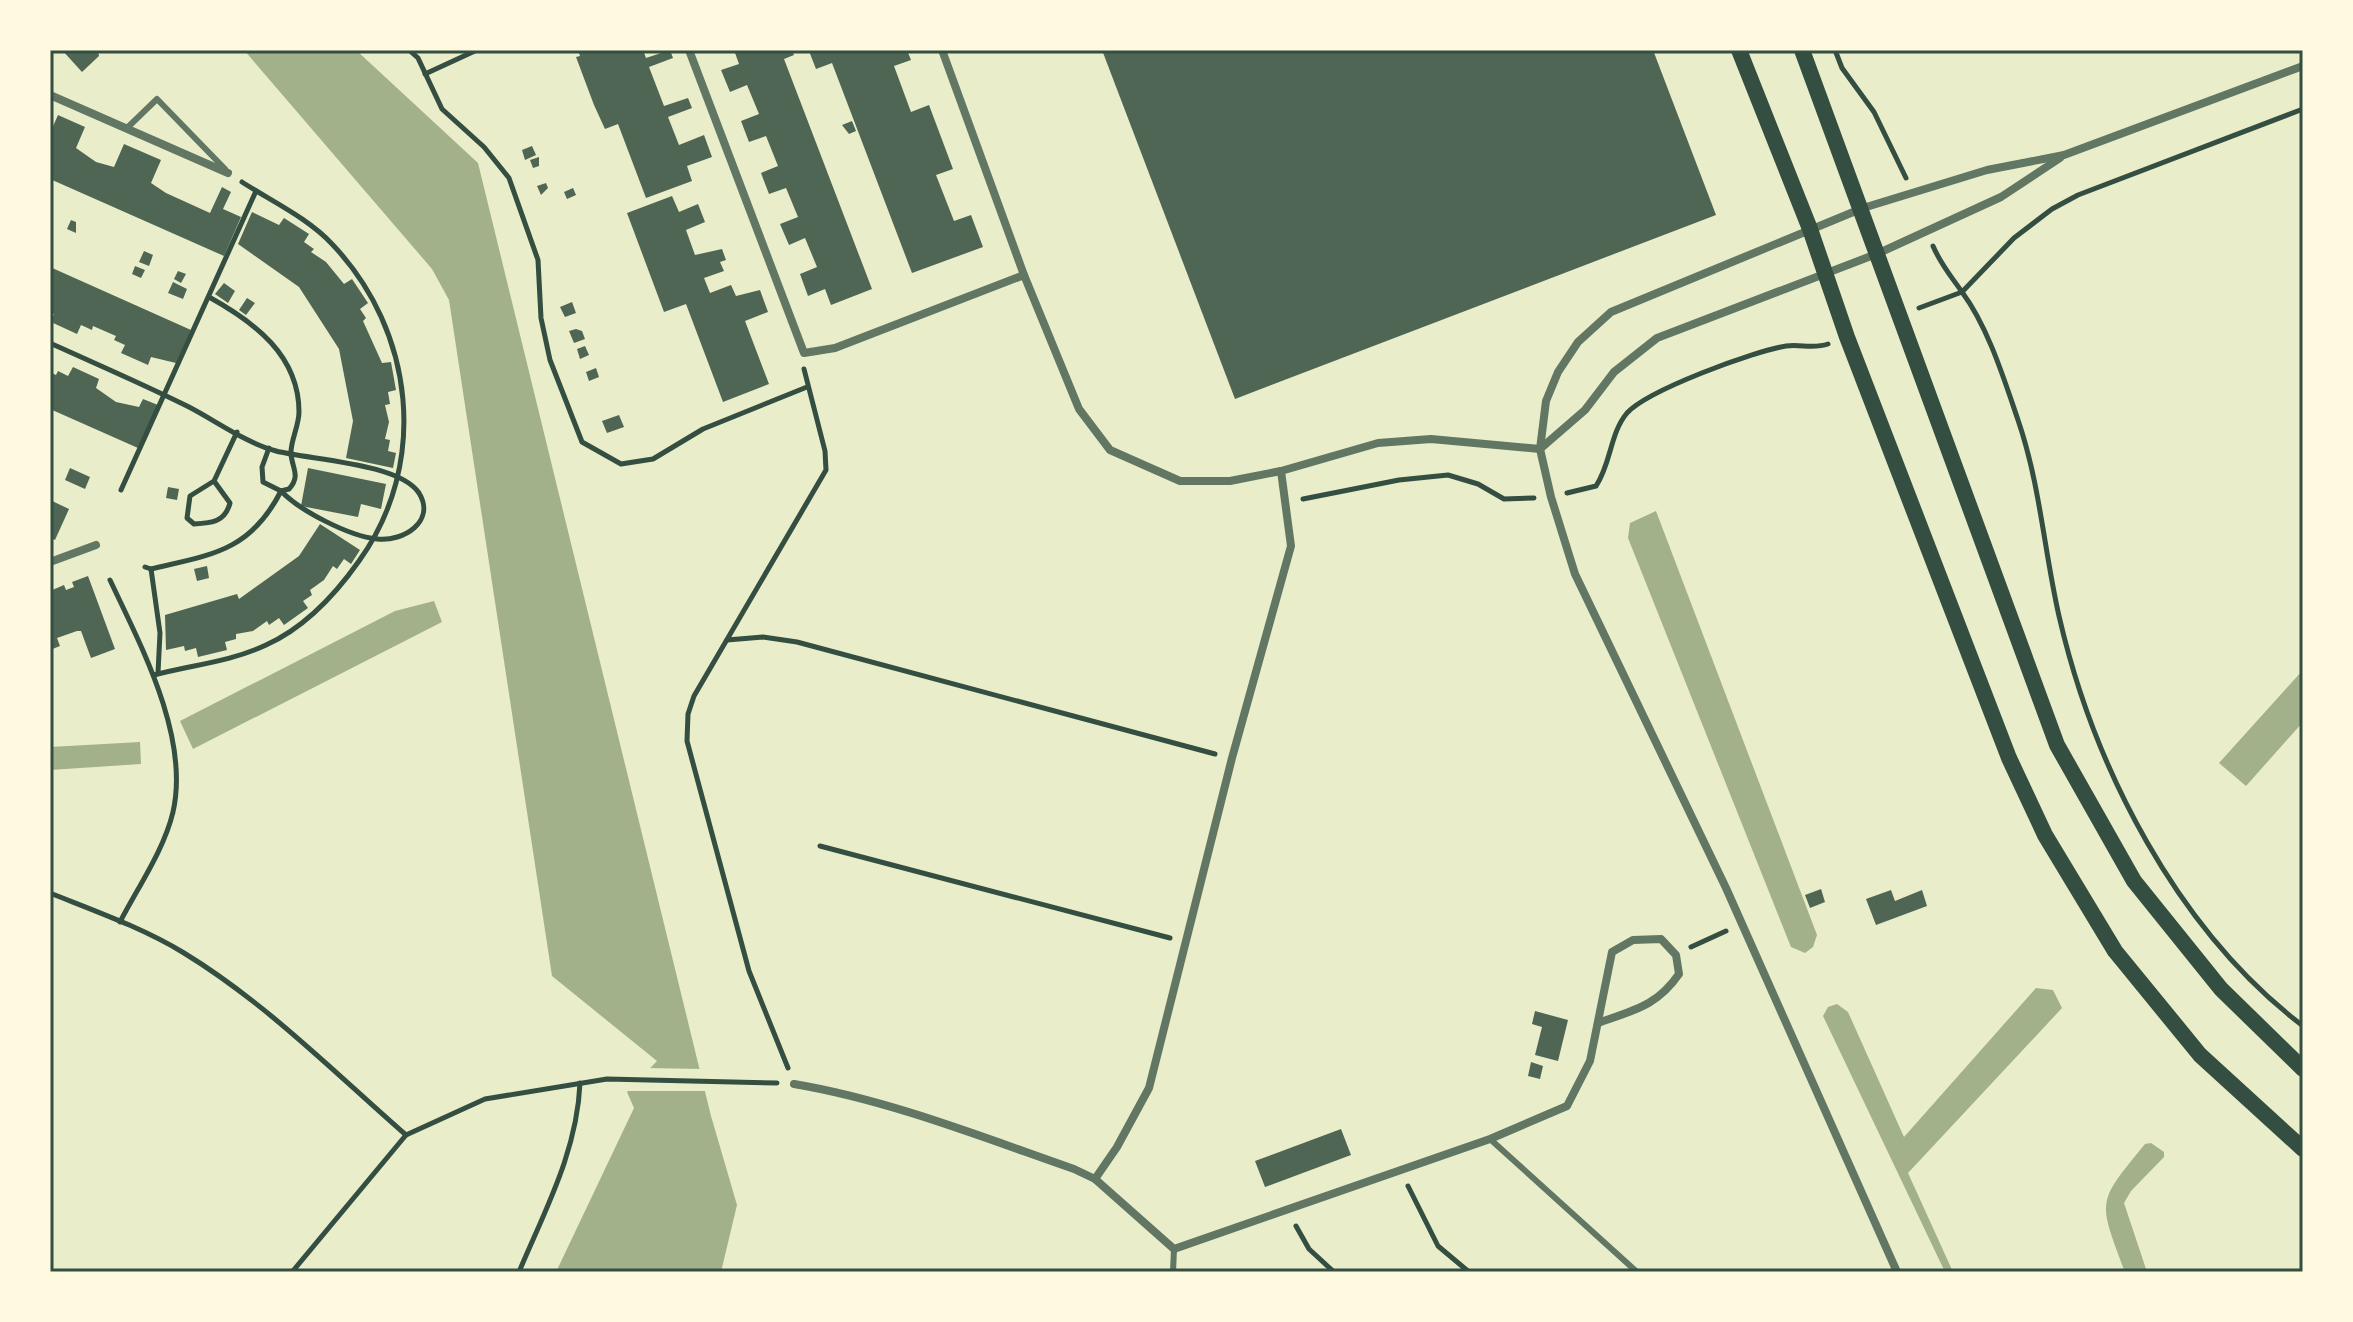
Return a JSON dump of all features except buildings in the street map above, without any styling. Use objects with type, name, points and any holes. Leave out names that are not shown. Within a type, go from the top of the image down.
[{"type":"main road","points":[[1739,50],[1810,229],[1847,337],[2009,758],[2045,835],[2125,963],[2200,1055],[2303,1149]]},
{"type":"main road","points":[[1802,50],[1863,208],[2057,745],[2134,881],[2221,989],[2303,1069]]},
{"type":"street","points":[[689,50],[804,353],[835,348],[1024,275]]},
{"type":"street","points":[[942,50],[1024,275],[1079,409],[1110,450],[1180,481],[1230,481],[1281,471],[1378,443],[1431,439],[1540,449],[1585,410],[1614,372],[1657,338],[1879,253],[2001,197],[2064,155]]},
{"type":"street","points":[[1897,1272],[1726,888],[1575,574],[1540,449],[1546,401],[1558,372],[1578,342],[1611,312],[1863,208],[1987,170],[2064,155],[2303,66]]},
{"type":"street","points":[[50,95],[228,173]]},
{"type":"street","points":[[1095,1179],[1117,1147],[1149,1088],[1232,758],[1291,546],[1281,471]]},
{"type":"street","points":[[50,562],[96,545]]},
{"type":"street","points":[[794,1084],[836,1091],[884,1106],[1095,1179],[1174,1249],[1490,1139],[1567,1106],[1590,1061],[1612,952],[1633,940],[1661,939],[1676,955],[1679,974],[1665,995],[1646,1006],[1598,1023]]},
{"type":"lane","points":[[127,128],[157,99],[228,173]]},
{"type":"lane","points":[[1490,1139],[1637,1272]]},
{"type":"lane","points":[[1173,1272],[1174,1249]]},
{"type":"path","points":[[409,50],[442,109],[484,147],[515,190],[538,260],[541,318],[550,360],[582,442],[621,464],[653,459],[703,429],[807,387]]},
{"type":"path","points":[[425,74],[477,50]]},
{"type":"path","points":[[1835,50],[1842,68],[1874,112],[1900,161],[1911,193]]},
{"type":"path","points":[[1901,314],[1962,292],[2014,238],[2052,209],[2078,195],[2303,109]]},
{"type":"path","points":[[156,674],[238,656],[268,644],[327,603],[377,539],[401,476],[405,418],[400,376],[387,331],[364,287],[330,241],[228,173]]},
{"type":"path","points":[[121,490],[256,191]]},
{"type":"path","points":[[1927,230],[1940,264],[1962,292],[1979,324],[2017,419],[2038,492],[2053,585],[2071,664],[2116,782],[2159,858],[2214,937],[2254,984],[2303,1026]]},
{"type":"path","points":[[156,674],[160,633],[155,577],[148,568],[221,553],[251,530],[281,491],[293,485],[295,476],[290,454],[299,413],[297,391],[285,358],[258,327],[209,297]]},
{"type":"path","points":[[1286,502],[1399,480],[1448,475],[1478,484],[1504,499],[1551,497],[1596,486],[1607,470],[1614,439],[1627,413],[1674,385],[1787,346],[1820,347],[1847,337]]},
{"type":"path","points":[[50,343],[166,395],[269,448],[401,476],[416,489],[425,514],[420,524],[408,533],[377,539],[305,513],[281,491],[269,487],[261,475],[269,448]]},
{"type":"path","points":[[292,1272],[406,1135],[485,1099],[607,1079],[735,1080],[794,1084],[749,971],[687,741],[688,714],[694,696],[826,470],[825,451],[807,387],[804,353]]},
{"type":"path","points":[[214,481],[230,503],[227,514],[219,521],[194,524],[187,518],[190,496],[214,481],[237,432]]},
{"type":"path","points":[[110,580],[156,674],[175,763],[176,788],[172,814],[162,841],[120,922]]},
{"type":"path","points":[[727,640],[763,637],[797,642],[1232,758]]},
{"type":"path","points":[[820,846],[1186,943]]},
{"type":"path","points":[[50,893],[181,951],[226,982],[406,1135]]},
{"type":"path","points":[[519,1272],[569,1157],[579,1119],[580,1083]]},
{"type":"path","points":[[1401,1170],[1438,1246],[1469,1272]]},
{"type":"path","points":[[1288,1211],[1309,1249],[1334,1272]]},
{"type":"shaded area","points":[[244,50],[356,50],[478,163],[711,1116],[737,1205],[721,1272],[556,1272],[634,1108],[627,1092],[657,1061],[552,976],[449,300],[432,269]]},
{"type":"shaded area","points":[[1656,511],[1817,935],[1813,947],[1805,953],[1791,947],[1628,538],[1630,523]]},
{"type":"shaded area","points":[[434,601],[442,622],[193,749],[180,721],[395,611]]},
{"type":"shaded area","points":[[2303,670],[2303,722],[2246,786],[2219,763]]},
{"type":"shaded area","points":[[140,742],[141,764],[50,770],[50,747]]},
{"type":"shaded area","points":[[2036,988],[2053,990],[2062,1008],[1908,1173],[1953,1272],[1945,1272],[1823,1016],[1828,1007],[1837,1004],[1848,1012],[1904,1137]]},
{"type":"shaded area","points":[[2151,1143],[2164,1152],[2164,1157],[2131,1191],[2124,1203],[2147,1272],[2125,1272],[2110,1230],[2106,1203],[2117,1179],[2145,1144]]},
{"type":"pier","points":[[645,1068],[704,1069],[709,1091],[624,1091]]}]
